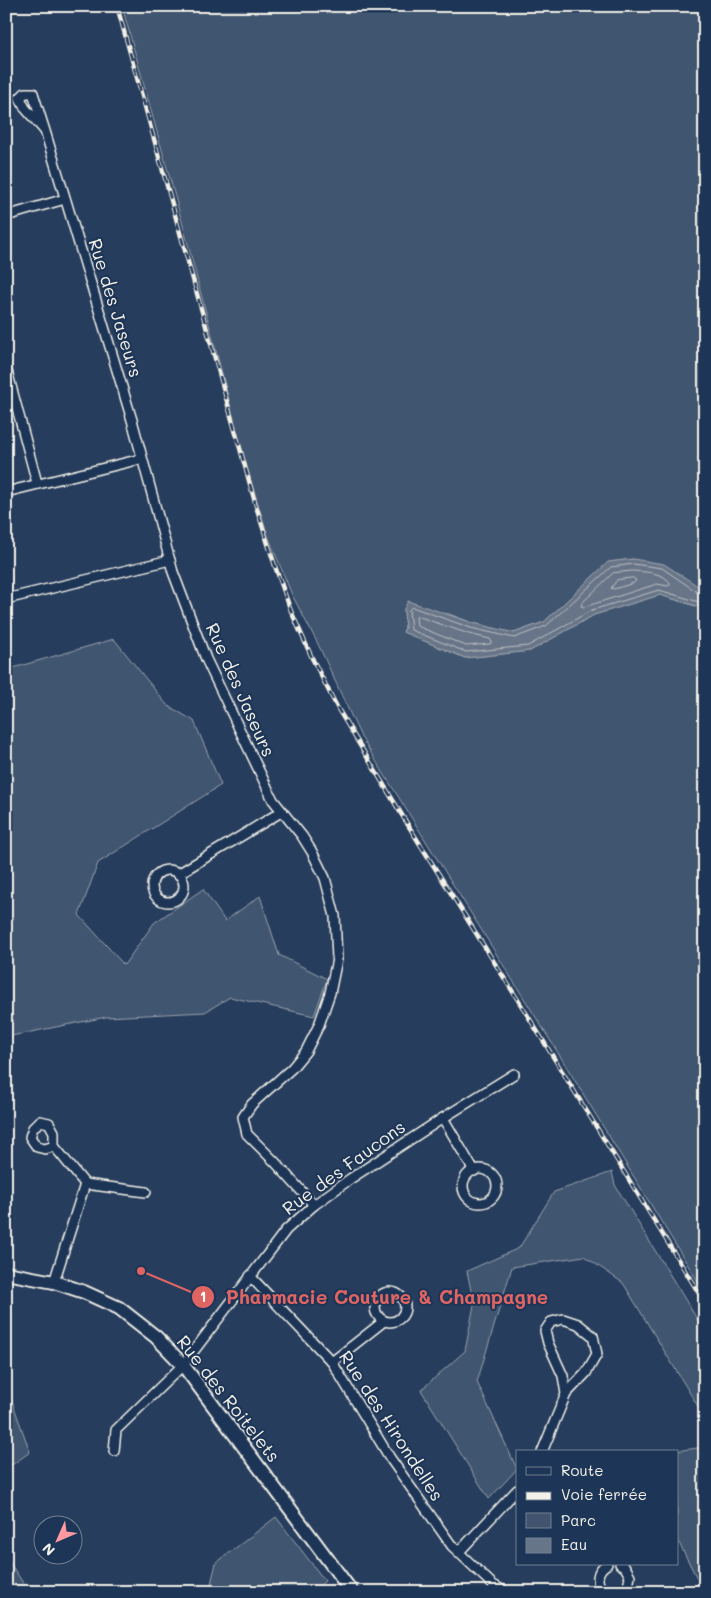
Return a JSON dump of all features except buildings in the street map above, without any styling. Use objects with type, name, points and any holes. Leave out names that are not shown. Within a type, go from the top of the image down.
[{"type":"street","name":"Rue des Jaseurs","points":[[45,131],[132,420],[141,459],[170,560],[206,659],[269,792],[281,812],[302,836],[312,852],[325,878],[335,916],[337,959],[330,994],[319,1025],[306,1052],[292,1068],[252,1104],[243,1117],[247,1134],[314,1205]]},
{"type":"street","points":[[6,216],[66,199]]},
{"type":"street","points":[[6,368],[37,484]]},
{"type":"street","points":[[6,492],[141,459]]},
{"type":"street","points":[[6,599],[170,560]]},
{"type":"street","points":[[178,874],[281,812]]},
{"type":"street","name":"Rue des Faucons","points":[[114,1451],[116,1430],[183,1366],[286,1230],[314,1205],[350,1179],[514,1074]]},
{"type":"street","points":[[443,1118],[474,1171]]},
{"type":"street","points":[[54,1146],[85,1184],[146,1192]]},
{"type":"street","points":[[54,1282],[85,1184]]},
{"type":"street","name":"Rue des Roitelets","points":[[6,1273],[54,1282],[84,1292],[119,1308],[156,1337],[183,1366],[352,1592]]},
{"type":"street","name":"Rue des Hirondelles","points":[[250,1276],[332,1362],[390,1458],[458,1554],[493,1585],[506,1592]]},
{"type":"street","points":[[543,1450],[566,1394],[586,1373],[597,1354],[593,1336],[578,1324],[563,1319],[551,1322],[545,1331],[548,1344],[563,1376],[566,1394]]},
{"type":"street","points":[[332,1362],[384,1321]]},
{"type":"street","points":[[458,1554],[516,1491]]},
{"type":"street","points":[[604,1592],[598,1584],[598,1579],[601,1570],[605,1566]]},
{"type":"street","points":[[622,1566],[630,1576],[628,1587],[624,1592]]},
{"type":"green space","points":[[122,6],[705,6],[705,590],[633,559],[609,562],[544,622],[514,633],[473,623],[449,614],[404,609],[405,628],[403,632],[465,658],[530,651],[594,615],[660,595],[705,609],[705,1293],[361,737],[318,644],[292,595],[268,536],[246,465],[184,229]]},
{"type":"green space","points":[[114,639],[167,705],[194,721],[221,785],[98,863],[79,915],[124,965],[154,923],[203,889],[225,921],[260,896],[279,955],[327,979],[314,1016],[230,997],[205,1012],[106,1017],[6,1037],[6,670]]},
{"type":"green space","points":[[612,1172],[615,1185],[705,1332],[705,1418],[623,1283],[584,1256],[512,1267],[477,1382],[516,1470],[489,1499],[421,1390],[465,1351],[474,1305],[467,1271],[519,1248],[554,1192]]},
{"type":"green space","points":[[6,1390],[8,1390],[30,1452],[9,1467],[6,1474]]},
{"type":"green space","points":[[705,1447],[705,1592],[678,1541],[678,1451]]},
{"type":"green space","points":[[276,1517],[325,1581],[312,1592],[209,1592],[216,1563]]},
{"type":"green space","points":[[6,1557],[29,1592],[6,1592]]},
{"type":"water","points":[[633,559],[664,564],[704,590],[705,606],[700,607],[660,595],[594,615],[530,651],[465,658],[403,632],[405,628],[404,609],[408,601],[473,623],[514,633],[544,622],[608,562]]},
{"type":"railway","points":[[117,6],[256,506],[291,611],[313,660],[338,709],[408,825],[705,1303]]},
{"type":"place","name":"Pharmacie Couture & Champagne","points":[[141,1271]]}]
